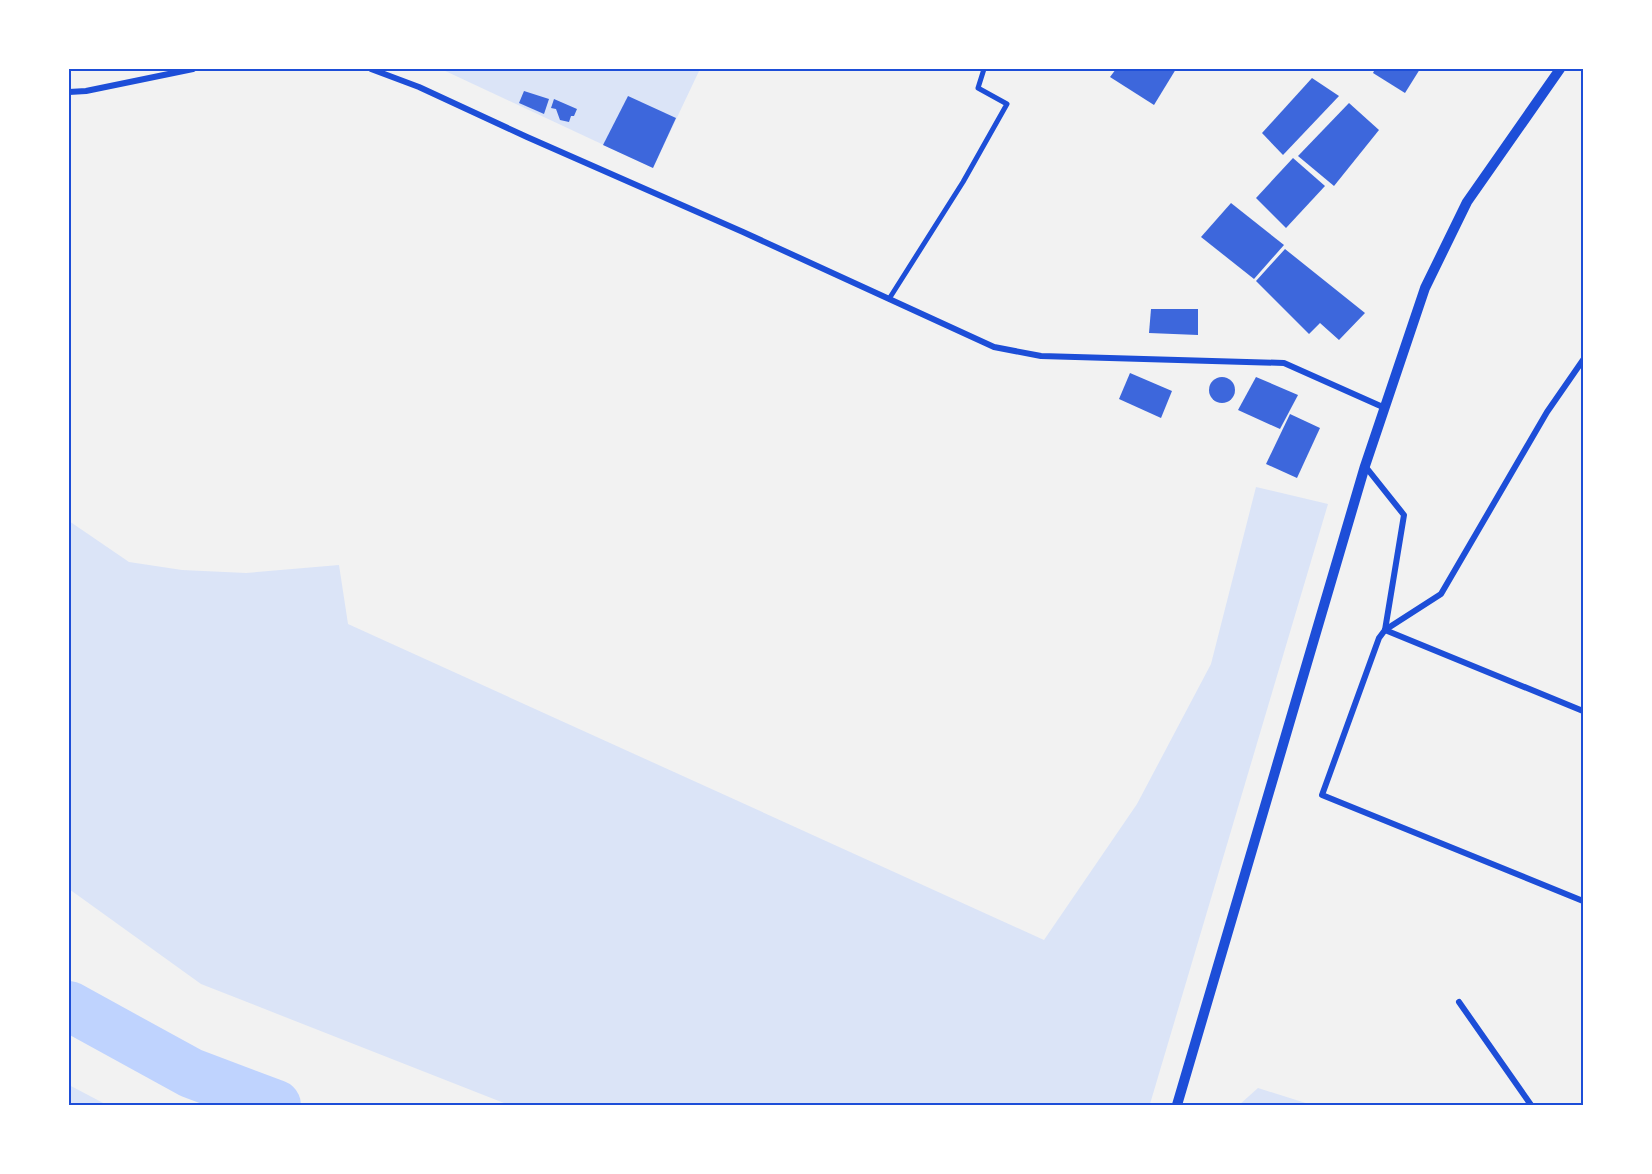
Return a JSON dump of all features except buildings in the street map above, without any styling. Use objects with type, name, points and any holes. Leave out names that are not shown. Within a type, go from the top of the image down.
[{"type":"street","points":[[69,93],[193,69]]},
{"type":"street","points":[[371,69],[419,87],[994,347],[1041,356],[1284,363],[1385,408]]},
{"type":"street","points":[[890,299],[963,182],[1007,104],[978,88],[984,69]]},
{"type":"street","points":[[1177,1105],[1365,466],[1425,288],[1467,202],[1560,69]]},
{"type":"street","points":[[1583,360],[1547,412],[1441,594],[1385,630],[1379,638],[1322,795],[1583,901]]},
{"type":"street","points":[[1365,466],[1404,514],[1385,630]]},
{"type":"street","points":[[1385,630],[1583,711]]},
{"type":"street","points":[[1458,1002],[1531,1105]]},
{"type":"shaded area","points":[[441,69],[700,69],[653,168]]},
{"type":"shaded area","points":[[1256,487],[1328,504],[1150,1104],[1153,1105],[509,1105],[201,984],[69,889],[69,521],[129,562],[182,570],[246,573],[339,565],[348,624],[1044,940],[1137,804],[1211,664]]},
{"type":"shaded area","points":[[69,1085],[107,1105],[69,1105]]},
{"type":"shaded area","points":[[1258,1088],[1312,1105],[1239,1105]]},
{"type":"waterway","points":[[69,1006],[191,1073],[276,1105]]}]
